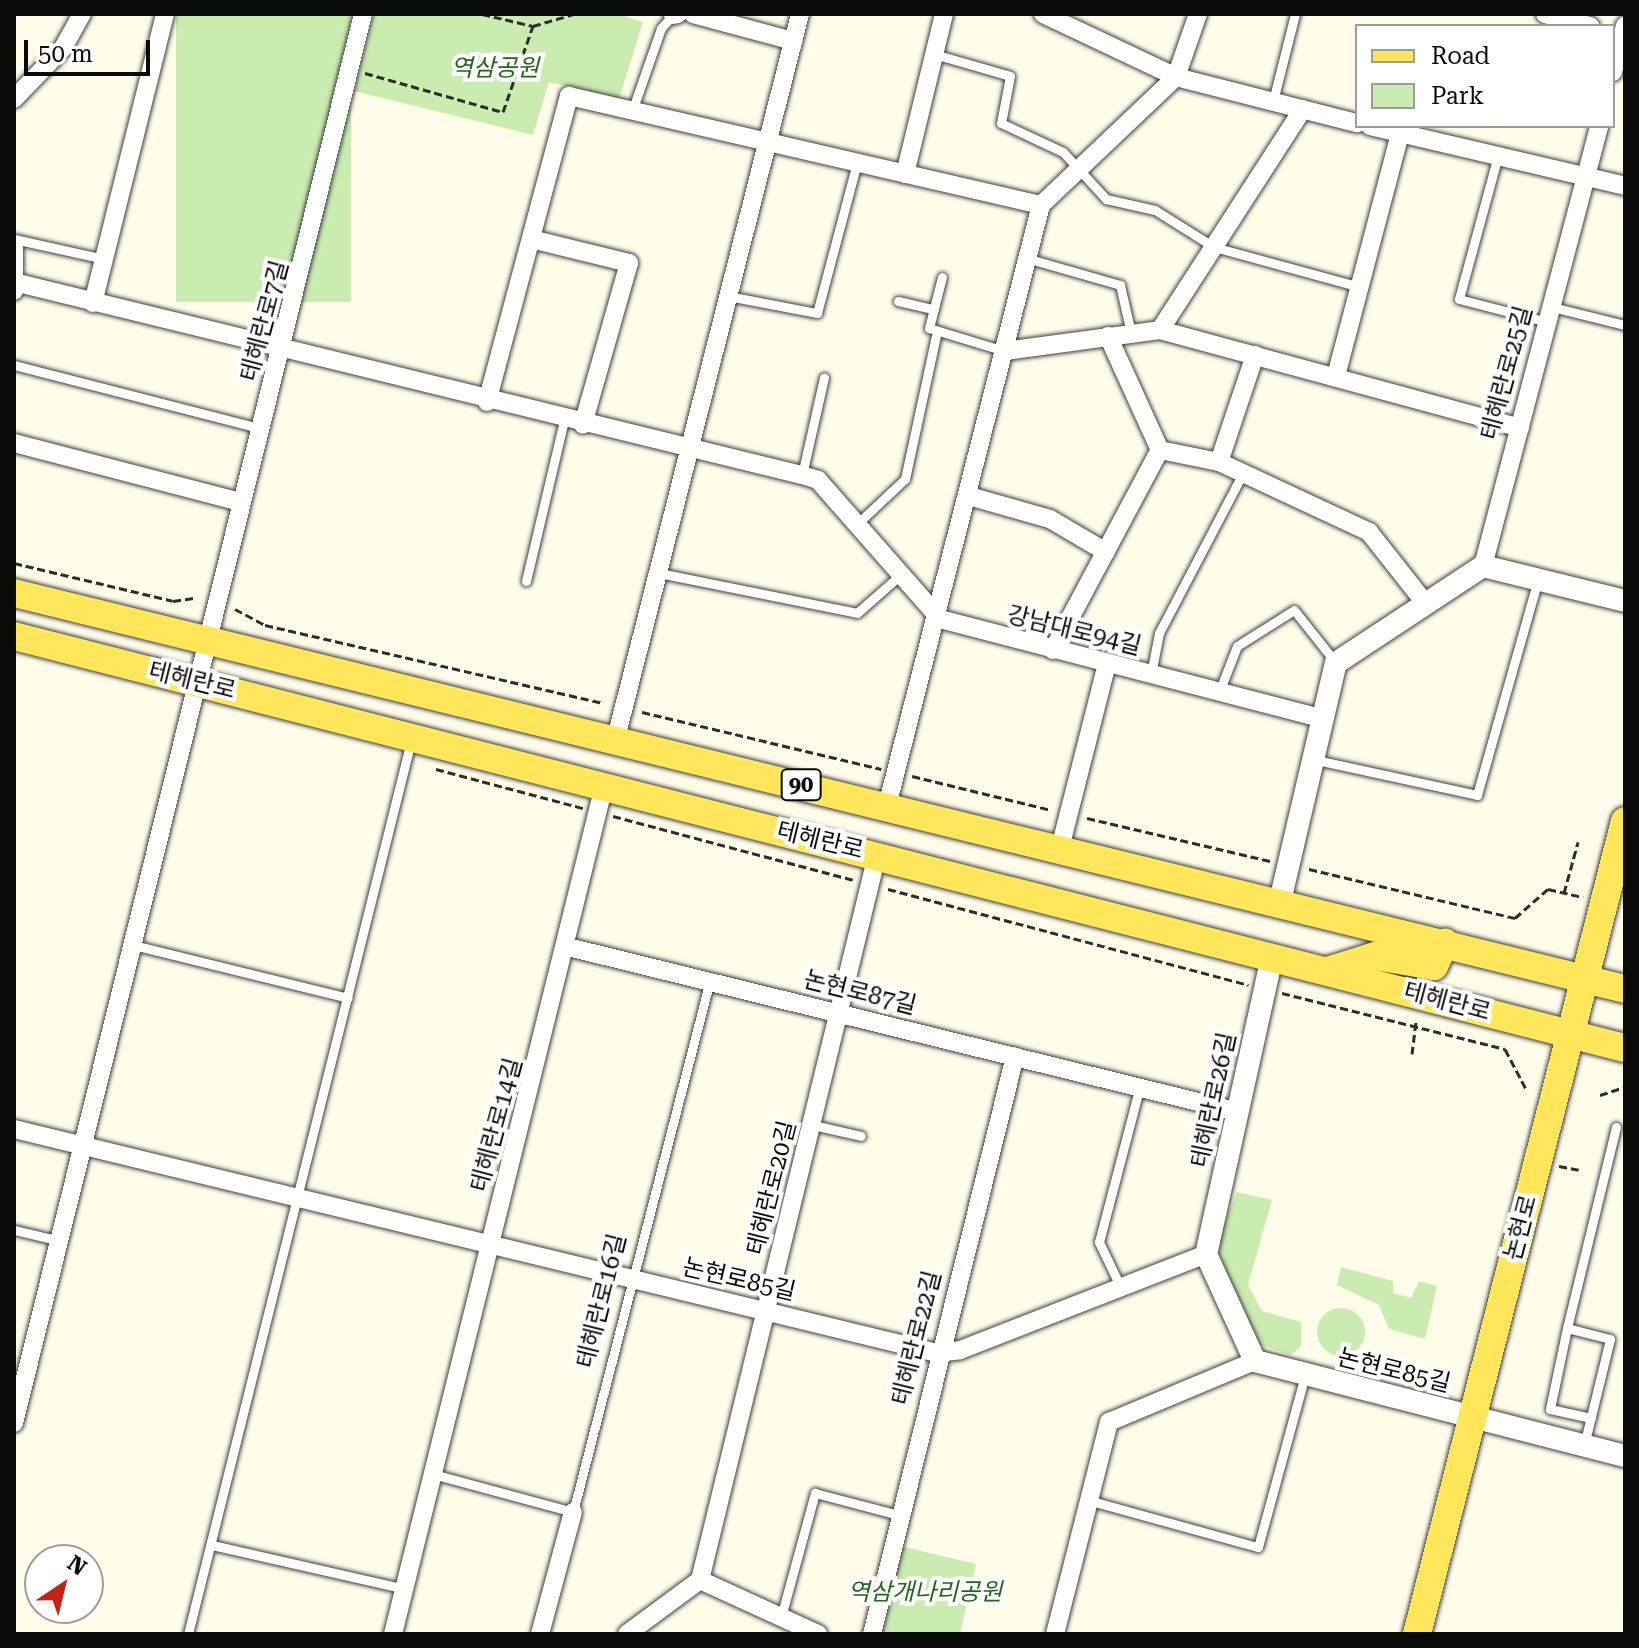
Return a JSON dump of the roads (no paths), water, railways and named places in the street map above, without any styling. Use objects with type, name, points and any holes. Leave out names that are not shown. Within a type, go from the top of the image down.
[{"type":"main road","name":"테헤란로","points":[[14,593],[1280,901],[1625,989]]},
{"type":"main road","name":"테헤란로","points":[[14,636],[196,683],[409,750],[601,799],[877,855],[1327,971],[1418,1009],[1572,1035],[1625,1048]]},
{"type":"main road","name":"논현로","points":[[1417,1634],[1471,1417],[1588,979],[1625,821]]},
{"type":"main road","points":[[1327,971],[1375,956],[1434,966],[1445,942]]},
{"type":"street","points":[[93,303],[165,14]]},
{"type":"street","name":"테헤란로7길","points":[[14,1423],[85,1148],[240,502],[259,428],[285,353],[363,14]]},
{"type":"street","points":[[693,14],[793,41]]},
{"type":"street","points":[[616,738],[800,14]]},
{"type":"street","points":[[905,174],[944,14]]},
{"type":"street","points":[[1043,14],[1176,77],[1355,122]]},
{"type":"street","points":[[887,806],[940,619],[1041,205],[1176,77],[1198,14]]},
{"type":"street","points":[[1545,14],[1582,24]]},
{"type":"street","points":[[14,99],[63,48],[78,15]]},
{"type":"street","points":[[1615,60],[1620,31]]},
{"type":"street","points":[[487,402],[569,96],[1041,205]]},
{"type":"street","points":[[1160,330],[1303,109]]},
{"type":"street","points":[[1378,128],[1584,180],[1625,186]]},
{"type":"street","name":"테헤란로25길","points":[[1483,566],[1598,128]]},
{"type":"street","points":[[1336,376],[1400,134]]},
{"type":"street","points":[[531,239],[629,263],[583,425]]},
{"type":"street","points":[[14,242],[15,285]]},
{"type":"street","name":"강남대로94길","points":[[15,285],[688,452],[818,480],[898,577],[940,619],[1321,718]]},
{"type":"street","points":[[1005,351],[1160,330],[1520,428]]},
{"type":"street","points":[[1108,336],[1160,450]]},
{"type":"street","points":[[1219,462],[1255,355]]},
{"type":"street","points":[[14,443],[240,502]]},
{"type":"street","points":[[1160,450],[1219,462],[1369,532],[1425,603]]},
{"type":"street","points":[[1053,650],[1160,450]]},
{"type":"street","points":[[969,496],[1050,519],[1106,552]]},
{"type":"street","points":[[1280,901],[1336,663],[1483,566],[1625,601]]},
{"type":"street","points":[[1060,848],[1107,664]]},
{"type":"street","name":"테헤란로14길","points":[[393,1634],[568,947],[601,799]]},
{"type":"street","name":"테헤란로20길","points":[[700,1580],[877,855]]},
{"type":"street","name":"논현로87길","points":[[568,947],[1239,1112]]},
{"type":"street","name":"테헤란로26길","points":[[1206,1254],[1272,957]]},
{"type":"street","name":"테헤란로22길","points":[[872,1634],[937,1353],[1015,1056]]},
{"type":"street","name":"논현로85길","points":[[14,1129],[490,1248],[937,1353]]},
{"type":"street","points":[[937,1353],[1121,1289],[1206,1254],[1255,1361],[1109,1422],[1055,1634]]},
{"type":"street","name":"논현로85길","points":[[1255,1361],[1625,1456]]},
{"type":"street","name":"테헤란로16길","points":[[540,1634],[573,1512]]},
{"type":"street","points":[[627,1634],[700,1580],[818,1634]]},
{"type":"lane","points":[[632,111],[661,28],[676,14]]},
{"type":"lane","points":[[1273,101],[1295,14]]},
{"type":"lane","points":[[934,54],[1010,76],[1001,123],[1063,152],[1106,199],[1155,210],[1214,247],[1360,287]]},
{"type":"lane","points":[[1497,159],[1459,299],[1625,325]]},
{"type":"lane","points":[[728,296],[817,313],[857,163]]},
{"type":"lane","points":[[14,242],[104,259]]},
{"type":"lane","points":[[1026,258],[1120,285],[1131,333]]},
{"type":"lane","points":[[942,277],[929,328],[936,336],[1005,351]]},
{"type":"lane","points":[[898,301],[934,309]]},
{"type":"lane","points":[[854,526],[905,479],[936,336]]},
{"type":"lane","points":[[14,365],[259,428]]},
{"type":"lane","points":[[802,475],[824,377]]},
{"type":"lane","points":[[526,581],[564,420]]},
{"type":"lane","points":[[1151,674],[1159,633],[1243,473]]},
{"type":"lane","points":[[659,573],[857,613],[898,577]]},
{"type":"lane","points":[[1312,759],[1477,795],[1538,578]]},
{"type":"lane","points":[[1219,692],[1237,646],[1294,610],[1336,663]]},
{"type":"lane","points":[[188,1634],[409,750]]},
{"type":"lane","points":[[133,945],[348,998]]},
{"type":"lane","name":"테헤란로16길","points":[[573,1512],[710,980]]},
{"type":"lane","points":[[1121,1289],[1099,1242],[1140,1086]]},
{"type":"lane","points":[[813,1125],[861,1136]]},
{"type":"lane","points":[[1591,1418],[1550,1409],[1616,1127]]},
{"type":"lane","points":[[14,1230],[60,1241]]},
{"type":"lane","points":[[1567,1328],[1610,1339],[1584,1445]]},
{"type":"lane","name":"논현로85길","points":[[1088,1500],[1258,1547],[1305,1375]]},
{"type":"lane","points":[[433,1474],[573,1512]]},
{"type":"lane","points":[[781,1617],[815,1493],[899,1515]]},
{"type":"lane","points":[[212,1545],[405,1589]]},
{"type":"park label","name":"역삼공원","points":[[495,69]]},
{"type":"park label","name":"역삼개나리공원","points":[[925,1593]]}]
